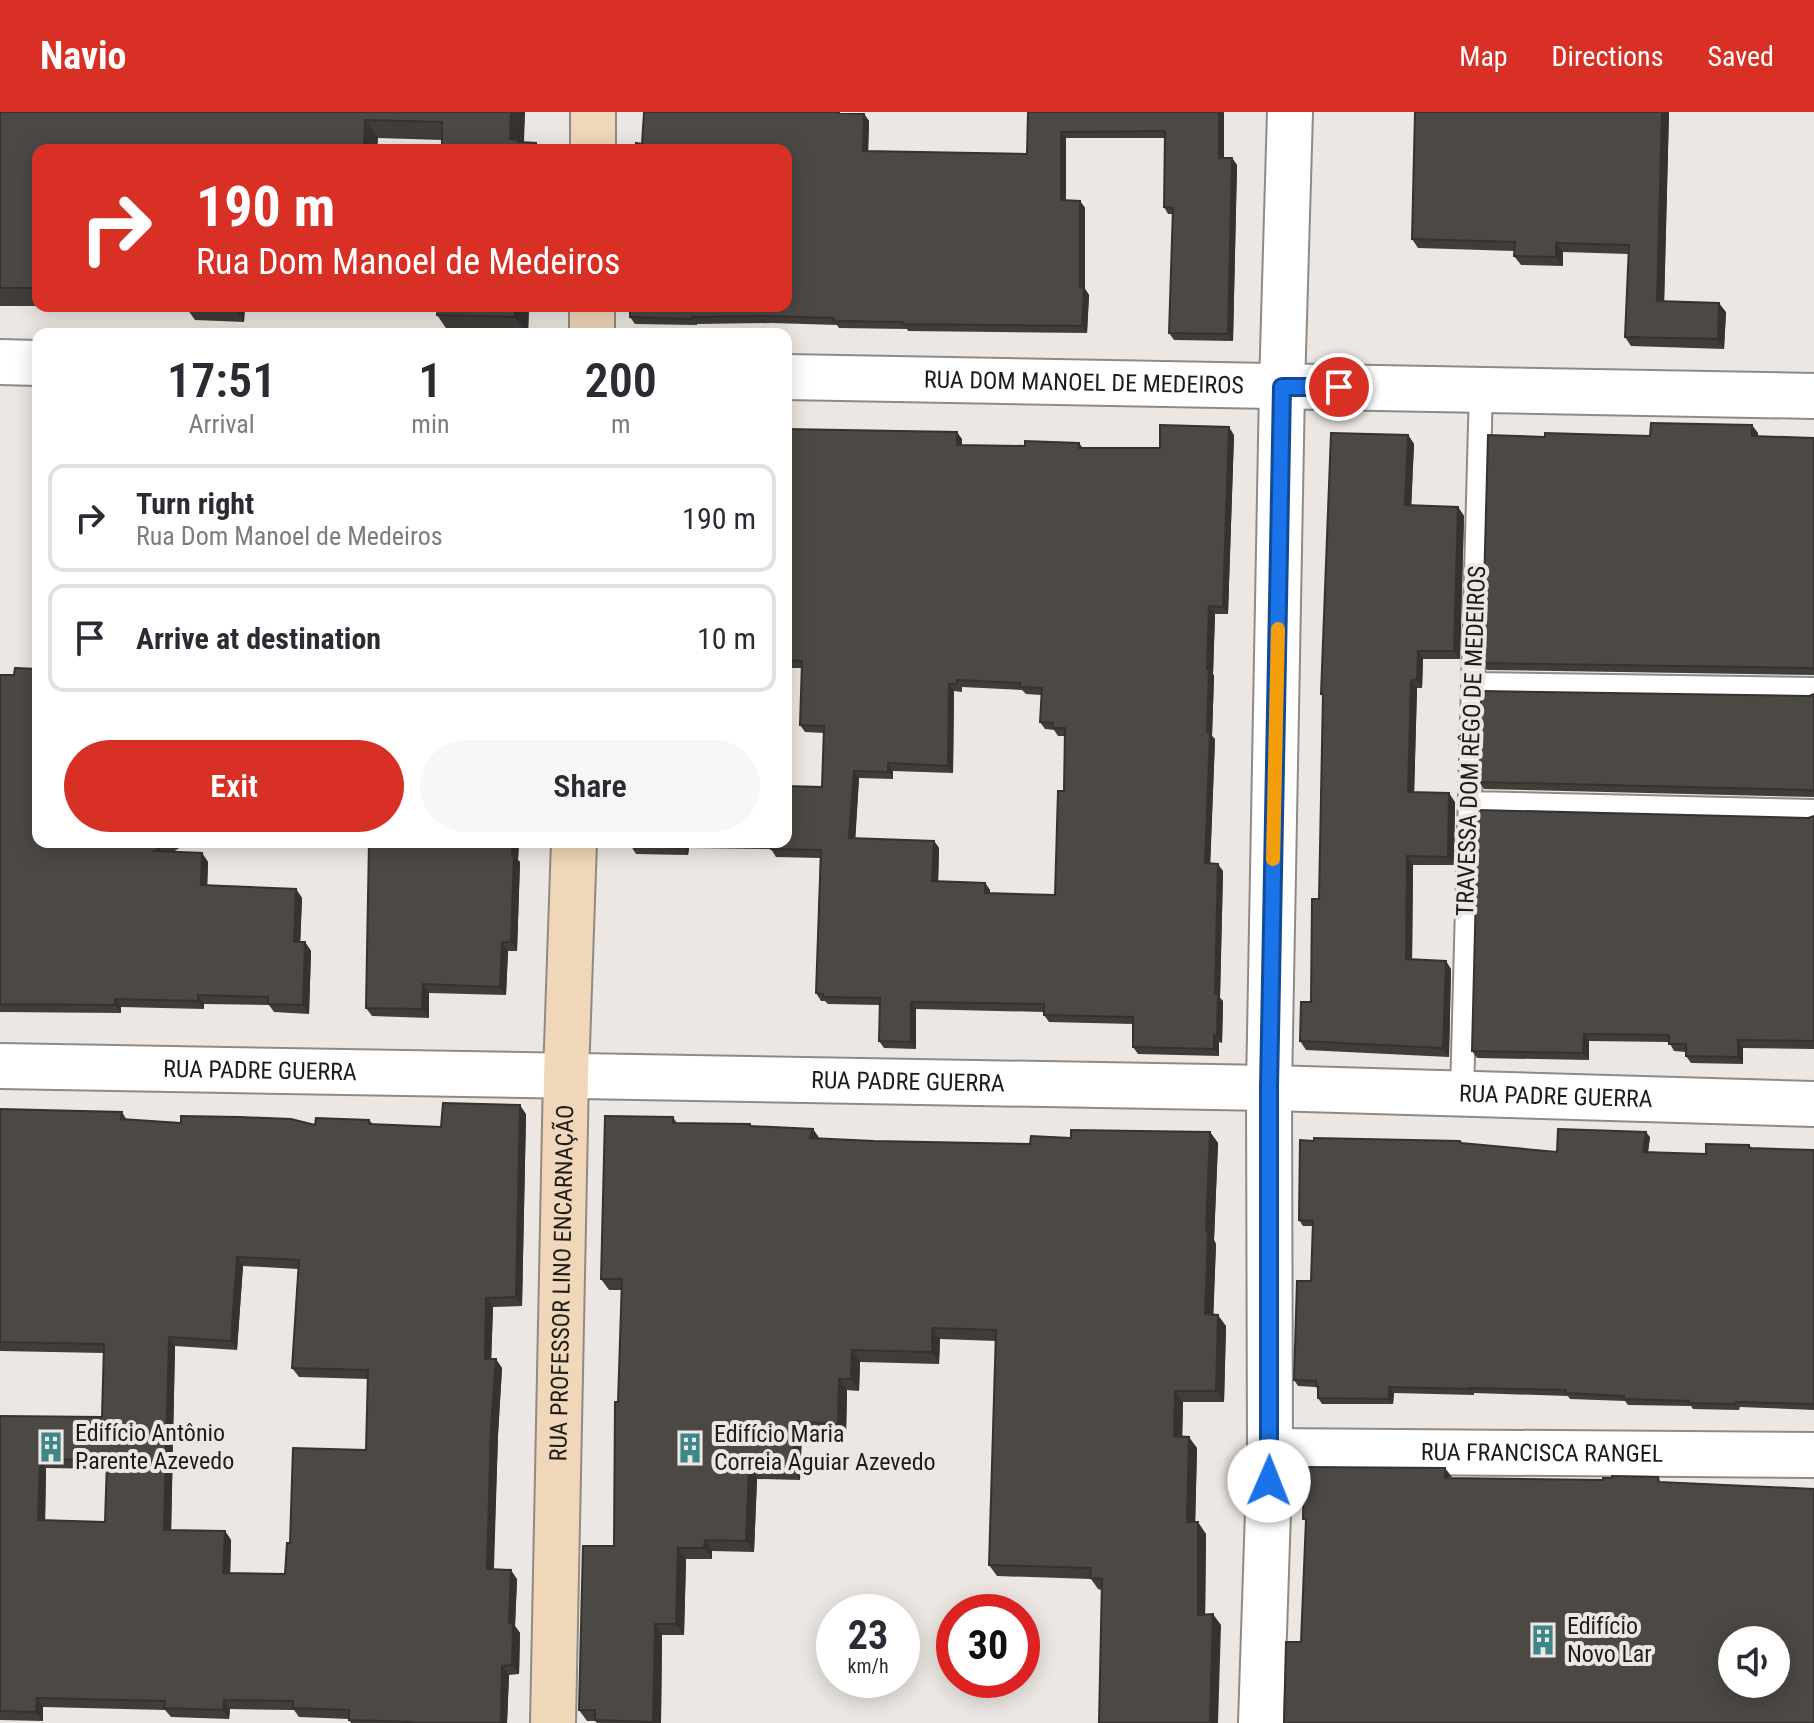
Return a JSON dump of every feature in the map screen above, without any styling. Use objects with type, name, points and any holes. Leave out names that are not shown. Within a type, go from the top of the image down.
[{"type":"street","points":[[593,112],[593,144]]},
{"type":"street","points":[[1261,1723],[1270,1451],[1269,1088],[1290,112]]},
{"type":"street","points":[[0,362],[32,363]]},
{"type":"street","name":"RUA DOM MANOEL DE MEDEIROS","points":[[792,377],[1814,396]]},
{"type":"street","name":"RUA PROFESSOR LINO ENCARNAÇÃO","points":[[553,1723],[574,848]]},
{"type":"street","name":"RUA PADRE GUERRA","points":[[0,1066],[1269,1088],[1814,1104]]},
{"type":"street","name":"RUA FRANCISCA RANGEL","points":[[1270,1451],[1814,1455]]},
{"type":"lane","name":"TRAVESSA DOM RÊGO DE MEDEIROS","points":[[1462,1093],[1481,388]]},
{"type":"lane","points":[[1474,684],[1814,689]]},
{"type":"lane","points":[[1469,803],[1814,811]]},
{"type":"building","points":[[0,112],[511,112],[510,139],[536,143],[442,144],[442,122],[365,120],[364,144],[32,144],[32,288],[0,288]]},
{"type":"building","points":[[644,112],[864,114],[863,151],[1027,154],[1028,112],[1219,112],[1219,158],[1232,158],[1228,334],[1169,333],[1173,208],[1164,207],[1165,131],[1061,132],[1061,200],[1080,201],[1080,287],[1084,288],[1082,326],[903,324],[768,316],[692,319],[630,317],[630,312],[792,312],[792,144],[642,144]]},
{"type":"building","points":[[1415,112],[1662,112],[1657,301],[1719,303],[1718,339],[1625,337],[1629,245],[1556,243],[1556,257],[1514,256],[1515,242],[1412,239]]},
{"type":"building","points":[[437,312],[515,312],[515,317],[437,315]]},
{"type":"building","points":[[1651,423],[1752,425],[1752,436],[1814,438],[1814,669],[1482,663],[1488,435],[1650,436]]},
{"type":"building","points":[[1160,425],[1229,427],[1223,607],[1209,606],[1207,669],[1207,732],[1210,732],[1205,863],[1218,864],[1215,994],[1218,994],[1214,1049],[1133,1047],[1133,1017],[1044,1015],[1044,1004],[911,1002],[911,1042],[879,1041],[880,998],[823,997],[823,994],[816,993],[821,850],[771,849],[792,848],[792,786],[822,787],[824,726],[800,725],[802,661],[792,660],[792,429],[957,432],[957,445],[1025,446],[1025,441],[1079,443],[1079,448],[1160,448]],"holes":[[[957,680],[1020,683],[1020,687],[1042,688],[1040,722],[1053,723],[1053,728],[1065,728],[1064,791],[1058,791],[1055,895],[985,893],[985,883],[932,881],[934,841],[849,838],[854,771],[888,772],[888,763],[948,766],[949,684],[957,684]]]},
{"type":"building","points":[[1331,433],[1408,435],[1405,505],[1458,507],[1454,651],[1418,651],[1417,680],[1411,680],[1408,792],[1449,793],[1448,857],[1407,856],[1406,959],[1446,961],[1443,1048],[1300,1041],[1301,1002],[1311,1002],[1312,899],[1319,899],[1321,694]]},
{"type":"building","points":[[15,668],[32,669],[32,848],[160,848],[155,851],[202,853],[201,885],[296,889],[294,942],[305,942],[303,1005],[268,1004],[268,997],[198,995],[198,1001],[115,999],[115,1005],[0,1004],[0,675],[14,675]]},
{"type":"building","points":[[1481,691],[1814,694],[1814,791],[1479,782]]},
{"type":"building","points":[[1478,810],[1814,816],[1814,1041],[1738,1040],[1738,1057],[1686,1056],[1686,1044],[1669,1044],[1669,1035],[1584,1034],[1583,1053],[1472,1051]]},
{"type":"building","points":[[369,848],[512,848],[511,942],[502,942],[500,987],[423,984],[422,1009],[366,1008]]},
{"type":"building","points":[[443,1103],[520,1105],[516,1297],[486,1298],[485,1359],[496,1359],[487,1569],[511,1570],[509,1623],[513,1624],[512,1665],[502,1666],[501,1723],[349,1720],[349,1710],[293,1708],[293,1701],[224,1700],[223,1710],[164,1708],[165,1701],[37,1698],[36,1712],[0,1711],[0,1416],[102,1417],[104,1344],[0,1342],[0,1109],[122,1112],[121,1119],[181,1123],[181,1116],[291,1119],[315,1125],[316,1118],[441,1127]],"holes":[[[237,1257],[299,1260],[292,1368],[368,1370],[366,1450],[293,1448],[290,1543],[287,1543],[285,1574],[223,1573],[225,1531],[164,1530],[169,1337],[231,1341]],[[40,1459],[107,1460],[105,1522],[38,1520]]]},
{"type":"building","points":[[605,1116],[673,1117],[673,1123],[813,1129],[810,1138],[874,1141],[1030,1144],[1031,1136],[1071,1138],[1071,1130],[1210,1132],[1205,1314],[1218,1315],[1216,1391],[1175,1391],[1174,1436],[1189,1437],[1187,1522],[1198,1522],[1198,1615],[1213,1614],[1210,1723],[1099,1723],[1102,1579],[1090,1578],[1091,1568],[989,1565],[996,1330],[932,1328],[932,1352],[852,1350],[851,1379],[839,1379],[838,1424],[794,1421],[793,1469],[749,1467],[746,1541],[705,1540],[704,1548],[678,1548],[676,1624],[655,1624],[653,1722],[595,1720],[595,1710],[579,1710],[583,1546],[614,1546],[615,1402],[618,1402],[622,1279],[601,1279]]},
{"type":"building","points":[[1558,1129],[1646,1132],[1643,1152],[1706,1154],[1706,1144],[1814,1150],[1814,1404],[1689,1403],[1566,1393],[1566,1390],[1389,1387],[1389,1399],[1318,1398],[1316,1381],[1294,1380],[1297,1281],[1311,1281],[1313,1221],[1299,1220],[1300,1140],[1460,1141],[1557,1152]]},
{"type":"building","points":[[1304,1467],[1445,1468],[1445,1478],[1603,1480],[1612,1476],[1658,1477],[1659,1482],[1814,1489],[1814,1723],[1284,1723],[1286,1642],[1301,1642],[1306,1519],[1303,1519]]},
{"type":"slow traffic","points":[[1273,859],[1278,629]]},
{"type":"place","name":"Edifício Antônio Parente Azevedo","points":[[51,1447]]},
{"type":"place","name":"Edifício Maria Correia Aguiar Azevedo","points":[[690,1448]]},
{"type":"place","name":"Edifício Novo Lar","points":[[1543,1640]]},
{"type":"route","points":[[1269,1481],[1269,1088],[1282,387],[1339,387]]}]
